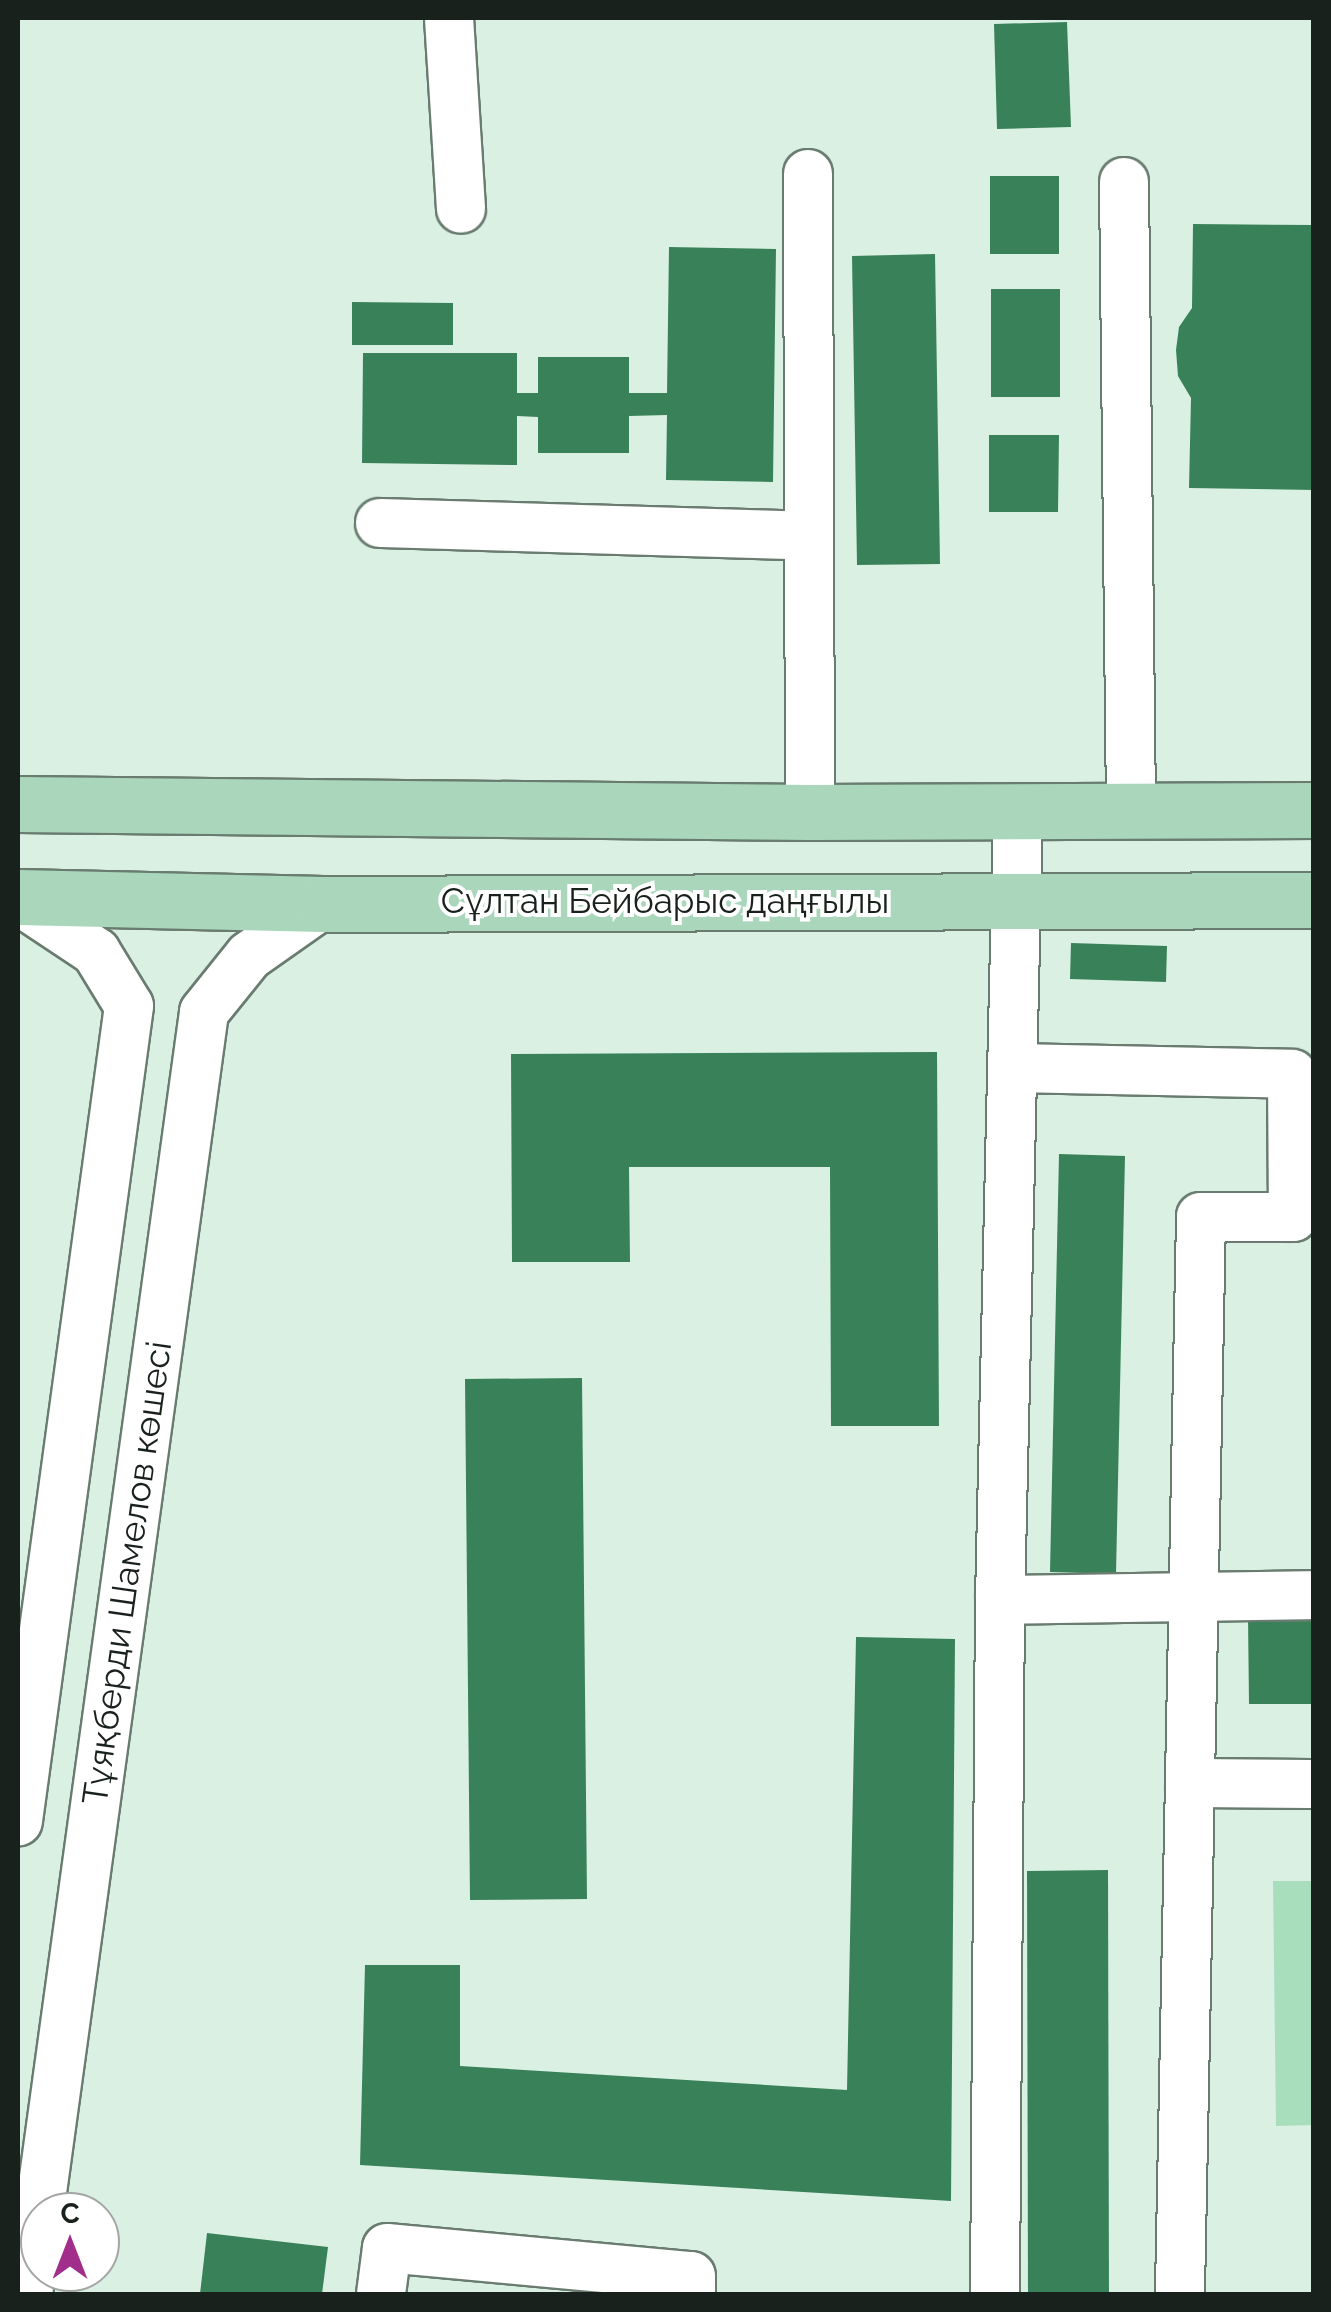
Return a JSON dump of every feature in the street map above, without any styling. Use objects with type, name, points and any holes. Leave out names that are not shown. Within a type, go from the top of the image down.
[{"type":"main road","points":[[18,804],[1018,813],[1314,810]]},
{"type":"main road","name":"Сұлтан Бейбарыс даңғылы","points":[[18,899],[324,904],[1314,900]]},
{"type":"street","points":[[449,18],[461,208]]},
{"type":"street","points":[[808,174],[810,812]]},
{"type":"street","points":[[1124,182],[1131,810]]},
{"type":"street","points":[[380,524],[807,536]]},
{"type":"street","points":[[995,2294],[1000,1600],[1018,813]]},
{"type":"street","points":[[18,899],[96,952],[129,1006],[18,1820]]},
{"type":"street","name":"Тұяқберди Шамелов көшесі","points":[[28,2294],[204,1012],[249,956],[324,904]]},
{"type":"street","points":[[1014,1068],[1292,1074],[1303,1216],[1201,1216],[1180,2294]]},
{"type":"street","points":[[1000,1600],[1314,1595]]},
{"type":"street","points":[[1190,1784],[1314,1784]]},
{"type":"street","points":[[381,2294],[387,2248],[691,2276],[692,2294]]},
{"type":"green space","points":[[1273,1881],[1313,1881],[1313,2125],[1276,2126]]},
{"type":"building","points":[[1067,22],[1071,127],[997,129],[994,24]]},
{"type":"building","points":[[990,176],[1059,176],[1059,254],[990,254]]},
{"type":"building","points":[[1193,224],[1314,225],[1314,490],[1189,488],[1191,398],[1178,376],[1176,350],[1179,327],[1192,308]]},
{"type":"building","points":[[669,247],[776,249],[773,482],[666,480],[667,415],[629,416],[629,453],[538,453],[538,417],[517,416],[517,465],[362,463],[363,353],[517,353],[517,393],[538,393],[538,357],[629,357],[629,393],[667,393]]},
{"type":"building","points":[[935,254],[940,564],[857,565],[852,256]]},
{"type":"building","points":[[991,289],[1060,289],[1060,397],[991,397]]},
{"type":"building","points":[[352,302],[453,303],[453,345],[352,345]]},
{"type":"building","points":[[989,435],[1059,435],[1058,512],[989,512]]},
{"type":"building","points":[[1071,943],[1167,946],[1166,982],[1070,979]]},
{"type":"building","points":[[937,1052],[939,1426],[831,1426],[830,1167],[629,1167],[630,1262],[512,1262],[511,1054]]},
{"type":"building","points":[[1059,1154],[1125,1156],[1116,1574],[1050,1572]]},
{"type":"building","points":[[582,1378],[587,1899],[470,1900],[465,1379]]},
{"type":"building","points":[[1248,1616],[1314,1618],[1314,1704],[1249,1704]]},
{"type":"building","points":[[856,1637],[955,1639],[951,2201],[360,2165],[365,1965],[460,1965],[460,2066],[847,2090]]},
{"type":"building","points":[[1108,1870],[1109,2294],[1028,2294],[1027,1871]]},
{"type":"building","points":[[207,2233],[328,2247],[322,2294],[200,2294]]}]
